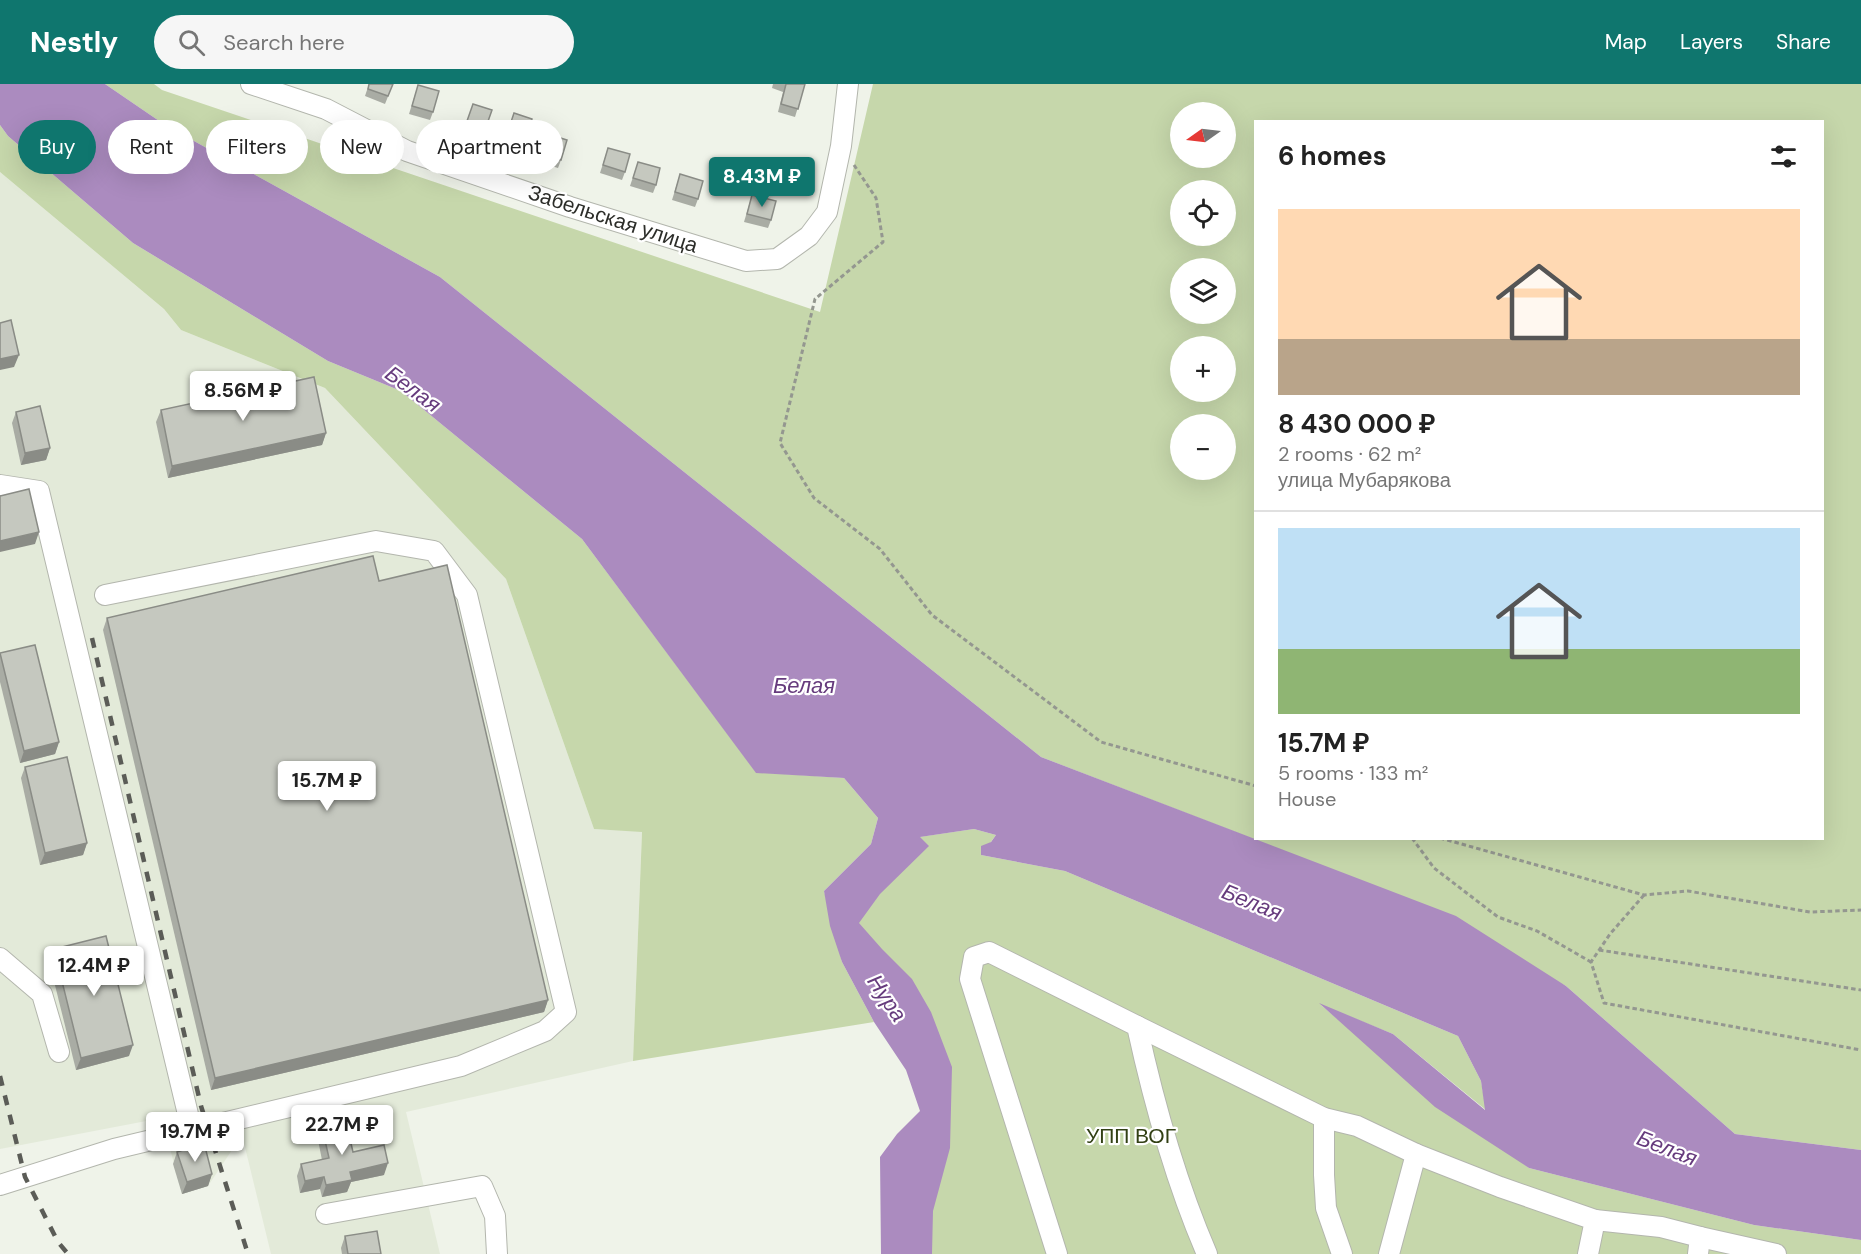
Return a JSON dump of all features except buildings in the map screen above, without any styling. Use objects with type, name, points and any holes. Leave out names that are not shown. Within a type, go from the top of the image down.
[{"type":"street","name":"Забельская улица","points":[[251,84],[326,109],[407,152],[570,207],[746,261],[777,259],[809,236],[826,212],[841,146]]},
{"type":"street","points":[[841,146],[848,84]]},
{"type":"street","points":[[0,485],[39,491],[192,1131]]},
{"type":"street","points":[[0,1185],[114,1149],[461,1066],[545,1031],[566,1012],[466,595],[434,551],[376,541],[105,595]]},
{"type":"street","points":[[1057,1254],[970,979],[974,957],[989,952],[1324,1118],[1357,1126],[1416,1154],[1500,1187],[1595,1220],[1661,1227],[1699,1246],[1776,1254]]},
{"type":"street","points":[[0,958],[42,994],[58,1052]]},
{"type":"street","points":[[1137,1026],[1148,1079],[1174,1172],[1187,1210],[1207,1254]]},
{"type":"street","points":[[1324,1118],[1326,1208],[1342,1254]]},
{"type":"street","points":[[1389,1254],[1416,1154]]},
{"type":"street","points":[[326,1214],[482,1186],[495,1216],[497,1254]]},
{"type":"street","points":[[1588,1254],[1595,1220]]},
{"type":"path","points":[[841,146],[876,198],[883,242],[815,299],[780,442],[814,498],[880,549],[932,615],[1101,742],[1254,785]]},
{"type":"path","points":[[1413,840],[1434,868],[1498,917],[1538,931],[1592,962],[1604,1003],[1861,1050]]},
{"type":"path","points":[[1447,840],[1644,895],[1688,891],[1810,912],[1861,910]]},
{"type":"path","points":[[1592,962],[1610,933],[1644,895]]},
{"type":"path","points":[[1599,950],[1861,990]]},
{"type":"shaded area","points":[[0,172],[164,309],[181,330],[325,388],[506,579],[594,829],[642,831],[633,1061],[406,1112],[440,1254],[271,1254],[242,1135],[208,1186],[182,1194],[162,1118],[0,1149]]},
{"type":"green space","points":[[105,84],[154,84],[162,90],[251,120],[206,120],[206,148],[194,141],[194,120],[158,120]]},
{"type":"green space","points":[[873,84],[1861,84],[1861,1150],[1735,1134],[1566,986],[1336,871],[1256,840],[1824,840],[1824,120],[1254,120],[1254,839],[1041,757],[440,277],[254,174],[308,174],[308,139],[320,143],[320,174],[404,174],[404,172],[820,312]]},
{"type":"green space","points":[[0,125],[18,145],[18,174],[52,174],[133,243],[328,361],[401,391],[582,539],[756,772],[844,778],[878,818],[871,844],[824,891],[842,962],[874,1022],[633,1061],[642,832],[594,829],[506,579],[325,388],[181,330],[164,309],[0,172]]},
{"type":"green space","name":"УПП ВОГ","points":[[974,829],[996,835],[981,855],[1065,871],[1458,1036],[1481,1081],[1486,1110],[1393,1034],[1321,1005],[1373,1049],[1529,1168],[1754,1225],[1861,1240],[1861,1254],[914,1254],[949,1121],[853,927],[919,837]]},
{"type":"water","name":"Белая","points":[[0,84],[105,84],[158,120],[108,120],[108,174],[194,174],[194,141],[206,148],[206,174],[254,174],[440,277],[1041,757],[1456,916],[1566,986],[1735,1134],[1861,1150],[1861,1240],[1754,1225],[1529,1168],[1435,1107],[1319,1003],[1393,1034],[1485,1110],[1481,1081],[1458,1036],[1065,871],[981,855],[981,846],[991,842],[996,835],[974,829],[920,837],[929,846],[880,894],[859,923],[912,979],[931,1012],[952,1067],[950,1148],[933,1211],[932,1254],[881,1254],[880,1157],[897,1134],[920,1111],[906,1070],[874,1022],[842,962],[830,926],[824,891],[871,844],[878,818],[844,778],[756,773],[582,539],[401,391],[328,361],[133,243],[52,174],[96,174],[96,120],[18,120],[18,145],[0,125]]},
{"type":"railway","points":[[92,638],[201,1106],[248,1254]]},
{"type":"railway","points":[[0,1076],[25,1177],[58,1242],[68,1254]]},
{"type":"water label","name":"Нура","points":[[887,998]]}]
